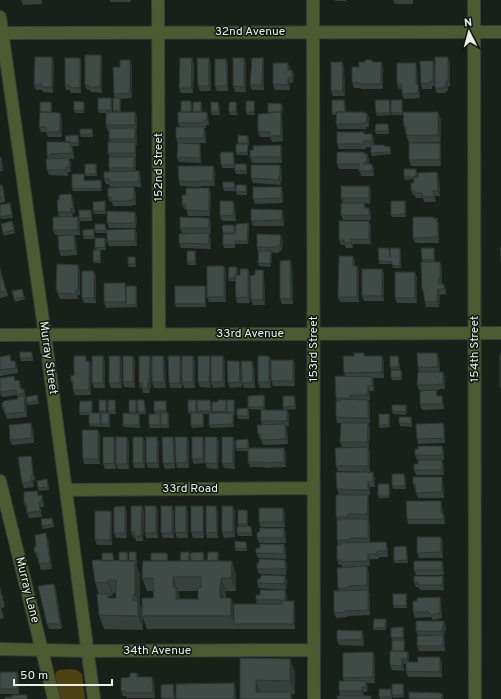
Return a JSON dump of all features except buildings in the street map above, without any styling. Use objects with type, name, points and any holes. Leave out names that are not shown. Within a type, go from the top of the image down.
[{"type":"street","name":"152nd Street","points":[[158,0],[159,334]]},
{"type":"street","name":"153rd Street","points":[[313,0],[314,699]]},
{"type":"street","name":"154th Street","points":[[474,0],[475,699]]},
{"type":"street","name":"Murray Street","points":[[0,17],[94,699]]},
{"type":"street","name":"32nd Avenue","points":[[1,33],[501,32]]},
{"type":"street","name":"33rd Avenue","points":[[0,335],[501,333]]},
{"type":"street","name":"Murray Lane","points":[[0,481],[54,699]]},
{"type":"street","name":"33rd Road","points":[[66,490],[314,488]]},
{"type":"street","name":"34th Avenue","points":[[0,649],[87,651],[314,650]]},
{"type":"shaded area","points":[[59,670],[77,670],[82,674],[85,699],[60,699],[55,677],[56,672]]}]
